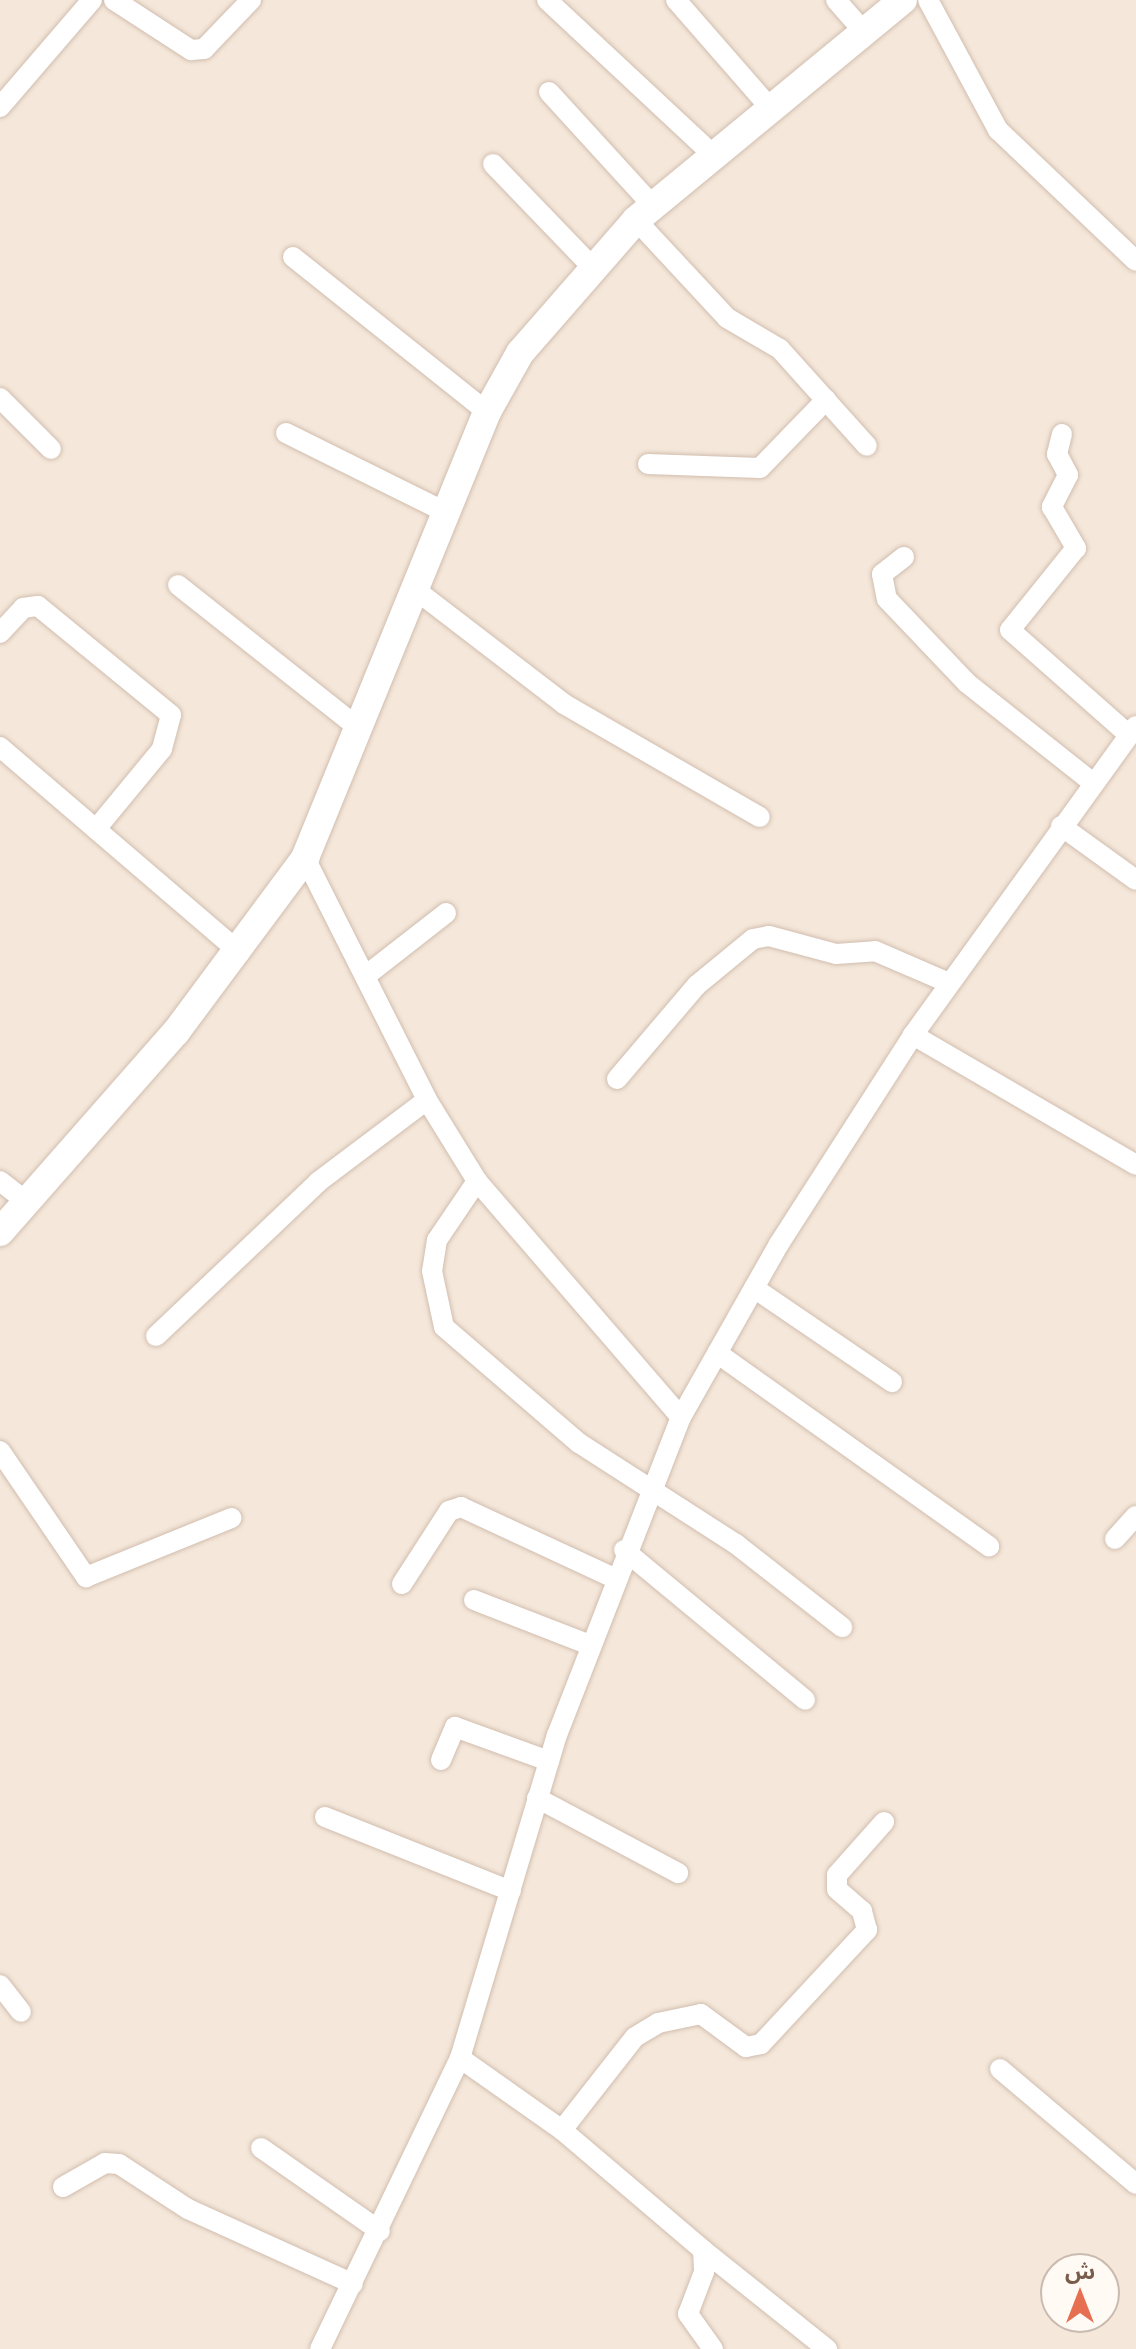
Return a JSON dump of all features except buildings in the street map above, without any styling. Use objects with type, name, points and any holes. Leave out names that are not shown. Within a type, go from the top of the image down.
[{"type":"main road","points":[[0,1232],[240,953],[305,858],[361,730],[487,412],[520,353],[591,266],[644,213],[903,0]]},
{"type":"street","points":[[4,93],[92,0]]},
{"type":"street","points":[[114,0],[191,50],[204,49],[251,0]]},
{"type":"street","points":[[547,0],[713,155]]},
{"type":"street","points":[[676,0],[772,110]]},
{"type":"street","points":[[836,0],[865,33]]},
{"type":"street","points":[[928,0],[998,130],[1136,261]]},
{"type":"street","points":[[549,92],[713,305],[780,349],[867,446]]},
{"type":"street","points":[[493,164],[591,266]]},
{"type":"street","points":[[293,257],[487,412]]},
{"type":"street","points":[[0,398],[51,449]]},
{"type":"street","points":[[648,464],[760,468],[826,400]]},
{"type":"street","points":[[286,433],[447,513]]},
{"type":"street","points":[[320,2349],[380,2231],[460,2058],[549,1761],[624,1550],[681,1417],[754,1288],[913,1035],[1092,782],[1132,731],[1010,630],[1076,548],[1052,507],[1068,475],[1057,454],[1062,434]]},
{"type":"street","points":[[904,557],[882,574],[887,599],[967,683],[1092,782]]},
{"type":"street","points":[[178,585],[361,730]]},
{"type":"street","points":[[417,591],[564,704],[760,817]]},
{"type":"street","points":[[0,633],[23,608],[38,606],[171,715],[162,749],[96,829]]},
{"type":"street","points":[[0,747],[240,953]]},
{"type":"street","points":[[1061,826],[1136,880]]},
{"type":"street","points":[[305,858],[368,974],[427,1100],[477,1181],[681,1417]]},
{"type":"street","points":[[368,974],[446,913]]},
{"type":"street","points":[[617,1079],[697,985],[753,939],[769,936],[836,954],[875,951],[949,983]]},
{"type":"street","points":[[913,1035],[1136,1165]]},
{"type":"street","points":[[156,1336],[318,1182],[427,1100]]},
{"type":"street","points":[[0,1181],[27,1202]]},
{"type":"street","points":[[477,1181],[437,1240],[432,1271],[444,1327],[579,1443],[651,1486],[842,1627]]},
{"type":"street","points":[[754,1288],[892,1382]]},
{"type":"street","points":[[717,1353],[989,1546]]},
{"type":"street","points":[[0,1451],[86,1577],[231,1518]]},
{"type":"street","points":[[402,1584],[449,1511],[461,1507],[614,1578]]},
{"type":"street","points":[[1115,1539],[1136,1516]]},
{"type":"street","points":[[624,1550],[805,1700]]},
{"type":"street","points":[[474,1600],[590,1645]]},
{"type":"street","points":[[441,1760],[455,1727],[549,1761]]},
{"type":"street","points":[[537,1798],[678,1873]]},
{"type":"street","points":[[325,1817],[511,1891]]},
{"type":"street","points":[[562,2130],[635,2037],[658,2023],[701,2014],[746,2047],[761,2044],[867,1930],[862,1911],[837,1889],[837,1875],[884,1822]]},
{"type":"street","points":[[0,1985],[21,2012]]},
{"type":"street","points":[[460,2058],[562,2130],[703,2250],[827,2349]]},
{"type":"street","points":[[1000,2069],[1136,2184]]},
{"type":"street","points":[[261,2148],[380,2231]]},
{"type":"street","points":[[63,2187],[105,2163],[119,2164],[188,2209],[353,2284]]},
{"type":"street","points":[[703,2250],[704,2272],[688,2314],[713,2349]]},
{"type":"shaded area","points":[[0,0],[1136,0],[1136,2349],[0,2349]]}]
